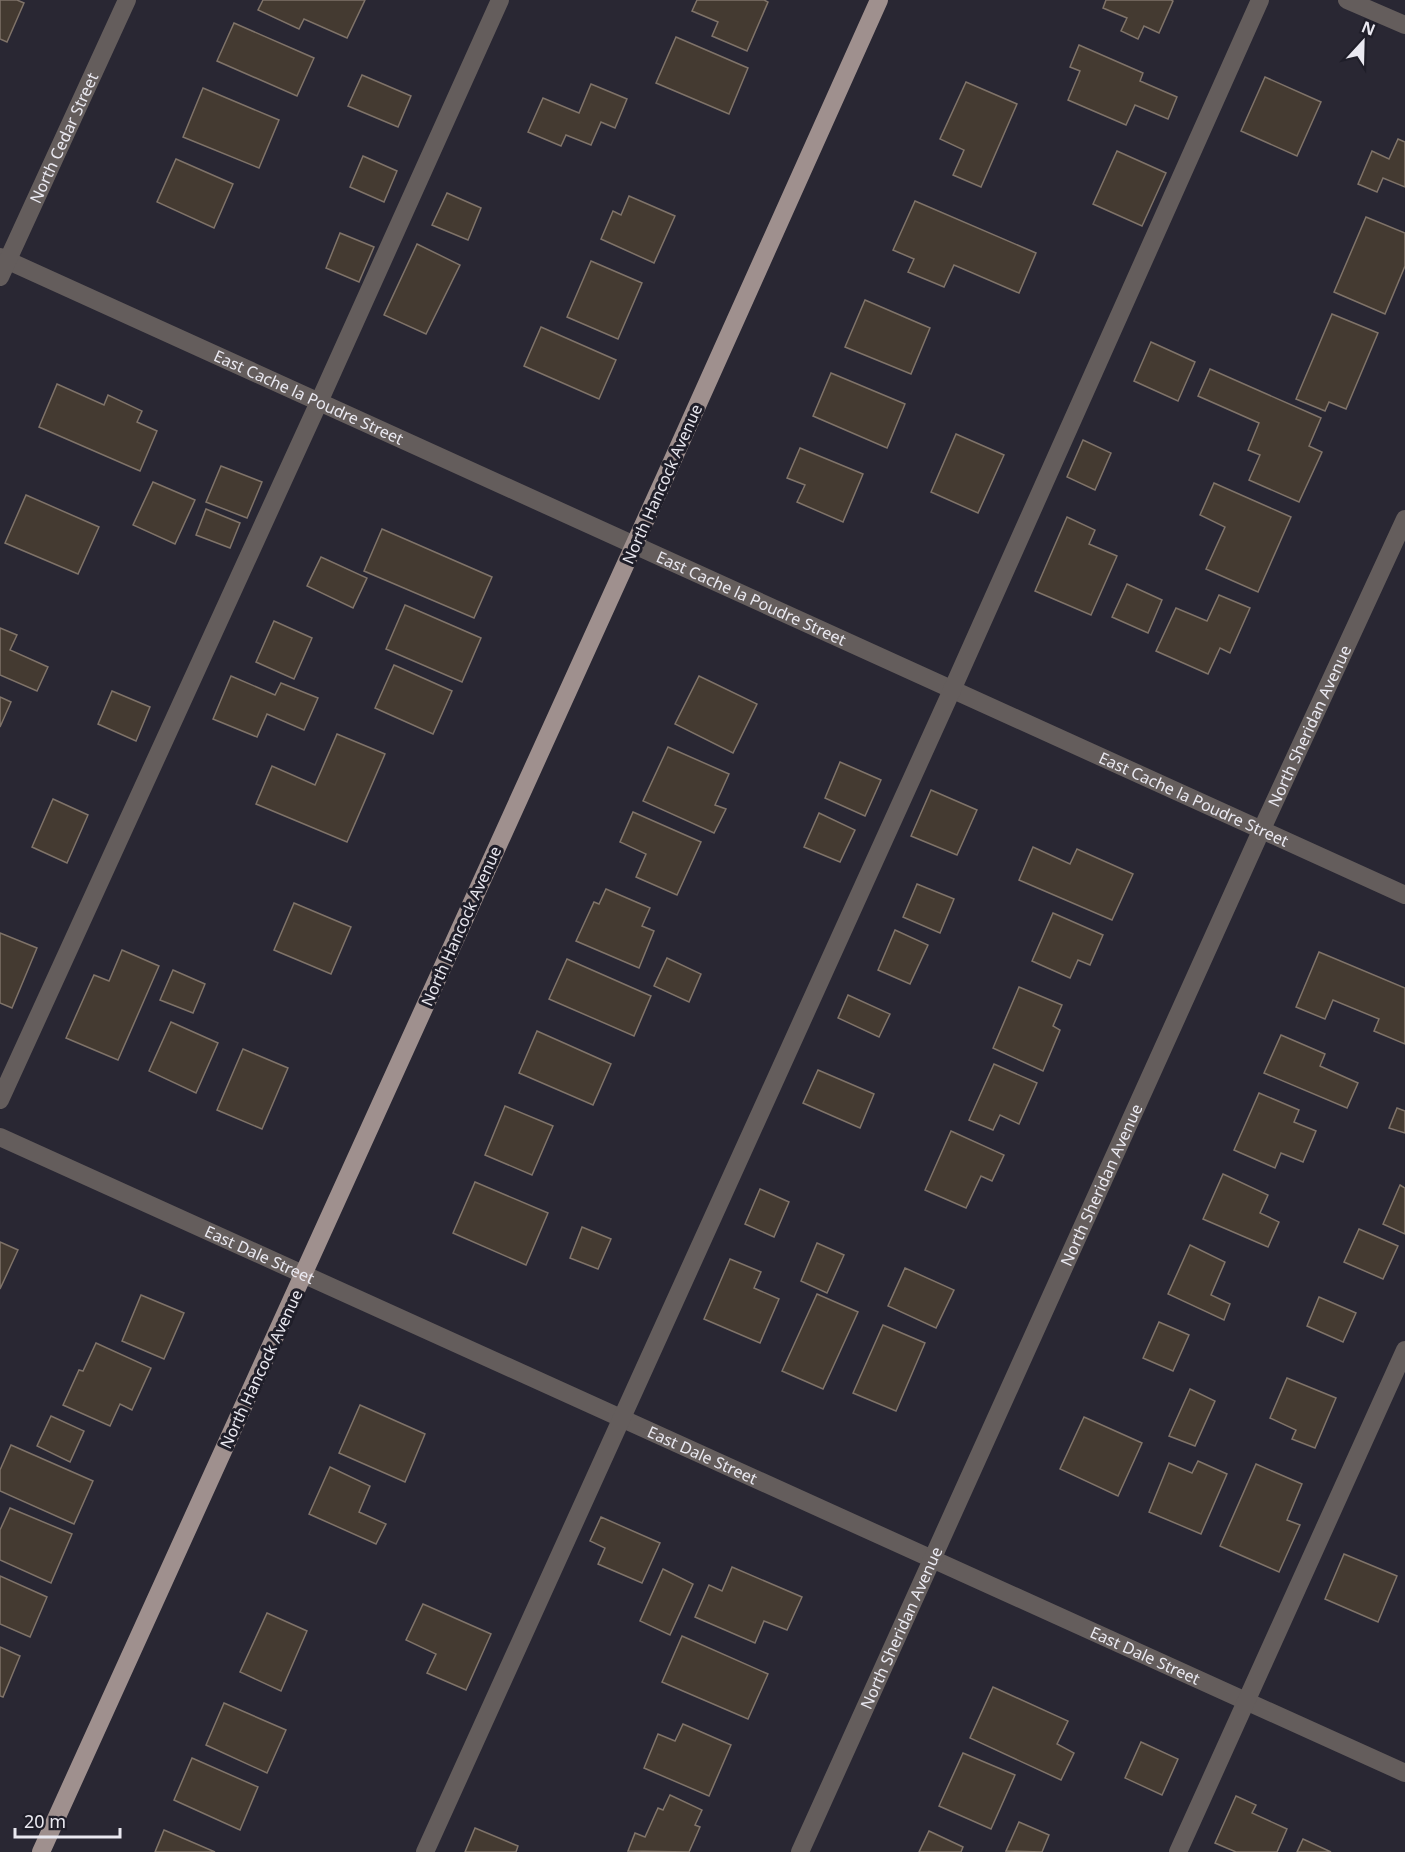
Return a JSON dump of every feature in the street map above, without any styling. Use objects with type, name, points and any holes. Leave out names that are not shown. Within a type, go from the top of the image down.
[{"type":"main road","name":"North Hancock Avenue","points":[[41,1852],[879,0]]},
{"type":"street","name":"North Cedar Street","points":[[2,265],[127,0]]},
{"type":"street","points":[[0,1100],[500,0]]},
{"type":"street","points":[[425,1852],[952,690],[1260,0]]},
{"type":"street","points":[[1347,0],[1405,25]]},
{"type":"street","name":"East Cache la Poudre Street","points":[[2,265],[319,402],[1405,895]]},
{"type":"street","name":"North Sheridan Avenue","points":[[800,1852],[1261,831],[1405,519]]},
{"type":"street","name":"East Dale Street","points":[[0,1137],[1405,1773]]},
{"type":"street","points":[[1178,1852],[1405,1350]]},
{"type":"building","points":[[0,0],[17,0],[24,3],[7,42],[0,39]]},
{"type":"building","points":[[263,0],[365,0],[347,38],[304,19],[299,29],[258,10]]},
{"type":"building","points":[[697,0],[764,0],[768,2],[747,51],[712,36],[718,22],[692,11]]},
{"type":"building","points":[[1106,0],[1173,1],[1159,33],[1144,26],[1138,39],[1121,31],[1127,18],[1103,8]]},
{"type":"building","points":[[234,23],[314,58],[297,96],[217,61]]},
{"type":"building","points":[[676,37],[748,68],[729,114],[656,83]]},
{"type":"building","points":[[1079,45],[1143,73],[1140,81],[1177,97],[1168,119],[1135,105],[1126,125],[1068,100],[1080,71],[1070,67]]},
{"type":"building","points":[[362,75],[411,96],[398,127],[348,106]]},
{"type":"building","points":[[1265,77],[1321,102],[1297,156],[1241,131]]},
{"type":"building","points":[[966,82],[1017,104],[981,187],[953,175],[964,150],[940,139]]},
{"type":"building","points":[[591,84],[627,99],[615,128],[601,122],[591,145],[566,135],[561,146],[528,132],[543,98],[579,113]]},
{"type":"building","points":[[203,88],[279,120],[259,168],[183,137]]},
{"type":"building","points":[[1398,139],[1405,142],[1405,187],[1383,178],[1377,192],[1358,184],[1372,151],[1389,159]]},
{"type":"building","points":[[1117,151],[1166,173],[1142,226],[1093,204]]},
{"type":"building","points":[[363,156],[397,171],[384,202],[350,187]]},
{"type":"building","points":[[176,159],[233,184],[214,228],[157,202]]},
{"type":"building","points":[[447,193],[481,208],[468,240],[432,225]]},
{"type":"building","points":[[629,196],[675,216],[654,263],[601,239],[613,211],[621,215]]},
{"type":"building","points":[[915,201],[1036,253],[1019,293],[954,265],[944,287],[908,272],[914,259],[893,250]]},
{"type":"building","points":[[1366,217],[1405,233],[1405,266],[1385,314],[1334,292]]},
{"type":"building","points":[[340,233],[374,247],[359,282],[326,268]]},
{"type":"building","points":[[417,244],[460,265],[426,334],[384,315]]},
{"type":"building","points":[[591,261],[642,283],[618,339],[567,317]]},
{"type":"building","points":[[865,300],[930,328],[911,374],[845,347]]},
{"type":"building","points":[[1332,314],[1378,333],[1346,409],[1329,402],[1325,411],[1296,399]]},
{"type":"building","points":[[541,327],[616,360],[599,399],[524,366]]},
{"type":"building","points":[[1151,342],[1195,362],[1178,401],[1134,381]]},
{"type":"building","points":[[1210,369],[1321,418],[1309,446],[1322,452],[1299,502],[1249,480],[1260,455],[1248,450],[1259,423],[1198,396]]},
{"type":"building","points":[[831,373],[905,404],[887,448],[813,416]]},
{"type":"building","points":[[57,384],[104,405],[108,395],[142,411],[137,422],[157,431],[140,471],[39,427]]},
{"type":"building","points":[[956,434],[1004,455],[978,513],[931,492]]},
{"type":"building","points":[[1083,440],[1111,453],[1095,490],[1067,477]]},
{"type":"building","points":[[800,448],[863,474],[843,522],[797,502],[805,485],[787,478]]},
{"type":"building","points":[[221,466],[262,482],[247,518],[206,502]]},
{"type":"building","points":[[153,482],[195,500],[175,544],[133,525]]},
{"type":"building","points":[[1214,483],[1291,517],[1258,592],[1206,569],[1225,527],[1200,515]]},
{"type":"building","points":[[26,495],[99,527],[78,574],[5,543]]},
{"type":"building","points":[[206,509],[240,523],[230,548],[196,535]]},
{"type":"building","points":[[1067,517],[1095,530],[1089,544],[1117,556],[1091,615],[1035,591]]},
{"type":"building","points":[[382,529],[492,577],[474,618],[364,571]]},
{"type":"building","points":[[321,557],[367,578],[353,608],[307,586]]},
{"type":"building","points":[[1127,584],[1162,600],[1148,633],[1112,617]]},
{"type":"building","points":[[1219,595],[1250,608],[1230,653],[1220,648],[1208,674],[1156,651],[1176,608],[1207,621]]},
{"type":"building","points":[[405,605],[481,638],[462,682],[386,649]]},
{"type":"building","points":[[274,621],[312,638],[294,679],[256,662]]},
{"type":"building","points":[[0,628],[17,635],[10,650],[48,667],[37,691],[0,675]]},
{"type":"building","points":[[394,665],[452,691],[433,734],[375,708]]},
{"type":"building","points":[[231,676],[275,695],[281,683],[318,698],[304,730],[267,714],[257,737],[213,719]]},
{"type":"building","points":[[699,676],[757,704],[733,753],[675,724]]},
{"type":"building","points":[[112,691],[150,707],[136,741],[98,724]]},
{"type":"building","points":[[0,697],[11,702],[0,727]]},
{"type":"building","points":[[337,734],[385,754],[347,842],[256,804],[272,766],[315,785]]},
{"type":"building","points":[[668,747],[729,774],[715,805],[726,809],[714,833],[643,801]]},
{"type":"building","points":[[840,762],[881,780],[865,816],[825,798]]},
{"type":"building","points":[[931,790],[977,810],[957,855],[911,836]]},
{"type":"building","points":[[53,799],[88,815],[67,863],[32,847]]},
{"type":"building","points":[[633,812],[701,842],[677,895],[636,877],[646,854],[620,842]]},
{"type":"building","points":[[819,813],[855,830],[840,862],[804,847]]},
{"type":"building","points":[[1033,847],[1070,864],[1077,849],[1133,874],[1112,920],[1019,880]]},
{"type":"building","points":[[917,884],[954,899],[940,933],[903,917]]},
{"type":"building","points":[[606,889],[650,908],[642,926],[654,931],[639,968],[576,941],[594,902],[599,904]]},
{"type":"building","points":[[294,903],[351,927],[331,974],[274,950]]},
{"type":"building","points":[[1053,913],[1103,935],[1090,965],[1078,960],[1070,978],[1032,961]]},
{"type":"building","points":[[895,930],[928,945],[910,984],[878,970]]},
{"type":"building","points":[[0,933],[37,948],[12,1008],[0,1003]]},
{"type":"building","points":[[122,950],[159,966],[118,1060],[66,1038],[94,975],[109,981]]},
{"type":"building","points":[[1319,952],[1405,988],[1405,1044],[1374,1031],[1379,1019],[1333,1000],[1325,1019],[1296,1007]]},
{"type":"building","points":[[667,958],[701,974],[689,1002],[654,986]]},
{"type":"building","points":[[567,959],[651,996],[634,1036],[549,999]]},
{"type":"building","points":[[173,970],[205,984],[193,1013],[160,1000]]},
{"type":"building","points":[[1019,987],[1062,1005],[1053,1026],[1060,1030],[1043,1071],[993,1048]]},
{"type":"building","points":[[848,995],[890,1014],[879,1037],[838,1018]]},
{"type":"building","points":[[171,1022],[218,1043],[196,1093],[149,1071]]},
{"type":"building","points":[[537,1031],[611,1064],[593,1105],[519,1073]]},
{"type":"building","points":[[1281,1035],[1325,1054],[1320,1066],[1358,1083],[1347,1108],[1264,1073]]},
{"type":"building","points":[[243,1049],[288,1068],[262,1129],[217,1110]]},
{"type":"building","points":[[994,1064],[1037,1083],[1019,1124],[1000,1115],[993,1130],[969,1120]]},
{"type":"building","points":[[818,1070],[874,1094],[860,1128],[803,1103]]},
{"type":"building","points":[[1259,1093],[1299,1110],[1294,1122],[1316,1131],[1303,1162],[1281,1153],[1275,1168],[1234,1150]]},
{"type":"building","points":[[505,1106],[553,1126],[532,1175],[485,1155]]},
{"type":"building","points":[[1397,1108],[1405,1111],[1405,1133],[1389,1128]]},
{"type":"building","points":[[951,1131],[1004,1155],[992,1181],[981,1176],[966,1208],[925,1190]]},
{"type":"building","points":[[1223,1174],[1268,1195],[1260,1213],[1279,1222],[1268,1247],[1203,1219]]},
{"type":"building","points":[[475,1182],[548,1213],[526,1265],[453,1233]]},
{"type":"building","points":[[1400,1185],[1405,1188],[1405,1234],[1383,1224]]},
{"type":"building","points":[[760,1189],[789,1202],[774,1237],[745,1224]]},
{"type":"building","points":[[582,1227],[611,1239],[598,1269],[570,1258]]},
{"type":"building","points":[[1359,1229],[1398,1246],[1383,1279],[1344,1262]]},
{"type":"building","points":[[0,1242],[18,1250],[0,1289]]},
{"type":"building","points":[[817,1243],[844,1255],[827,1293],[801,1281]]},
{"type":"building","points":[[1190,1245],[1225,1262],[1211,1295],[1230,1304],[1224,1320],[1168,1294]]},
{"type":"building","points":[[730,1259],[761,1272],[754,1288],[779,1299],[760,1343],[704,1319]]},
{"type":"building","points":[[905,1268],[954,1290],[936,1328],[888,1306]]},
{"type":"building","points":[[817,1294],[858,1312],[823,1389],[782,1371]]},
{"type":"building","points":[[141,1295],[184,1313],[164,1359],[122,1341]]},
{"type":"building","points":[[1319,1297],[1356,1313],[1343,1342],[1307,1326]]},
{"type":"building","points":[[1159,1322],[1189,1335],[1173,1371],[1143,1358]]},
{"type":"building","points":[[883,1325],[925,1343],[896,1411],[853,1393]]},
{"type":"building","points":[[96,1343],[151,1368],[132,1410],[120,1404],[110,1426],[63,1405],[79,1370],[83,1371]]},
{"type":"building","points":[[1287,1378],[1336,1398],[1315,1448],[1292,1439],[1296,1430],[1270,1418]]},
{"type":"building","points":[[1190,1389],[1215,1401],[1195,1446],[1169,1436]]},
{"type":"building","points":[[360,1405],[425,1434],[405,1482],[339,1453]]},
{"type":"building","points":[[51,1416],[84,1431],[70,1462],[37,1446]]},
{"type":"building","points":[[1084,1417],[1142,1443],[1118,1496],[1060,1469]]},
{"type":"building","points":[[11,1445],[93,1481],[74,1524],[0,1491],[0,1470]]},
{"type":"building","points":[[1198,1461],[1227,1474],[1201,1534],[1149,1512],[1169,1463],[1192,1473]]},
{"type":"building","points":[[1256,1464],[1302,1484],[1287,1520],[1300,1525],[1279,1572],[1220,1546]]},
{"type":"building","points":[[330,1467],[370,1486],[359,1512],[386,1524],[376,1544],[309,1514]]},
{"type":"building","points":[[10,1508],[72,1534],[51,1583],[0,1560],[0,1530]]},
{"type":"building","points":[[601,1517],[660,1543],[642,1583],[598,1564],[605,1548],[590,1541]]},
{"type":"building","points":[[1344,1554],[1397,1576],[1378,1622],[1325,1599]]},
{"type":"building","points":[[732,1567],[802,1597],[787,1630],[764,1621],[755,1643],[695,1617],[709,1585],[722,1591]]},
{"type":"building","points":[[663,1569],[693,1584],[670,1635],[640,1621]]},
{"type":"building","points":[[0,1576],[47,1597],[30,1637],[0,1624]]},
{"type":"building","points":[[423,1604],[491,1634],[466,1690],[427,1673],[436,1654],[406,1640]]},
{"type":"building","points":[[267,1613],[307,1631],[281,1691],[240,1672]]},
{"type":"building","points":[[682,1636],[768,1674],[748,1719],[662,1682]]},
{"type":"building","points":[[0,1647],[20,1656],[3,1697],[0,1696]]},
{"type":"building","points":[[993,1687],[1068,1721],[1057,1744],[1074,1753],[1061,1780],[970,1738]]},
{"type":"building","points":[[224,1703],[286,1730],[267,1773],[206,1745]]},
{"type":"building","points":[[683,1724],[731,1745],[709,1796],[644,1768],[658,1734],[675,1741]]},
{"type":"building","points":[[1141,1742],[1178,1759],[1162,1795],[1125,1778]]},
{"type":"building","points":[[963,1753],[1015,1775],[991,1829],[939,1806]]},
{"type":"building","points":[[192,1758],[258,1787],[240,1830],[174,1800]]},
{"type":"building","points":[[670,1795],[702,1810],[695,1825],[700,1827],[689,1852],[628,1851],[635,1833],[645,1837],[658,1808],[663,1810]]},
{"type":"building","points":[[1236,1796],[1256,1805],[1252,1813],[1287,1829],[1277,1852],[1236,1852],[1215,1843]]},
{"type":"building","points":[[1019,1822],[1049,1835],[1042,1852],[1006,1851]]},
{"type":"building","points":[[475,1828],[518,1846],[516,1852],[465,1852]]},
{"type":"building","points":[[164,1830],[215,1852],[155,1852]]},
{"type":"building","points":[[929,1831],[963,1847],[961,1852],[919,1852]]},
{"type":"building","points":[[1303,1839],[1331,1852],[1297,1852]]}]
